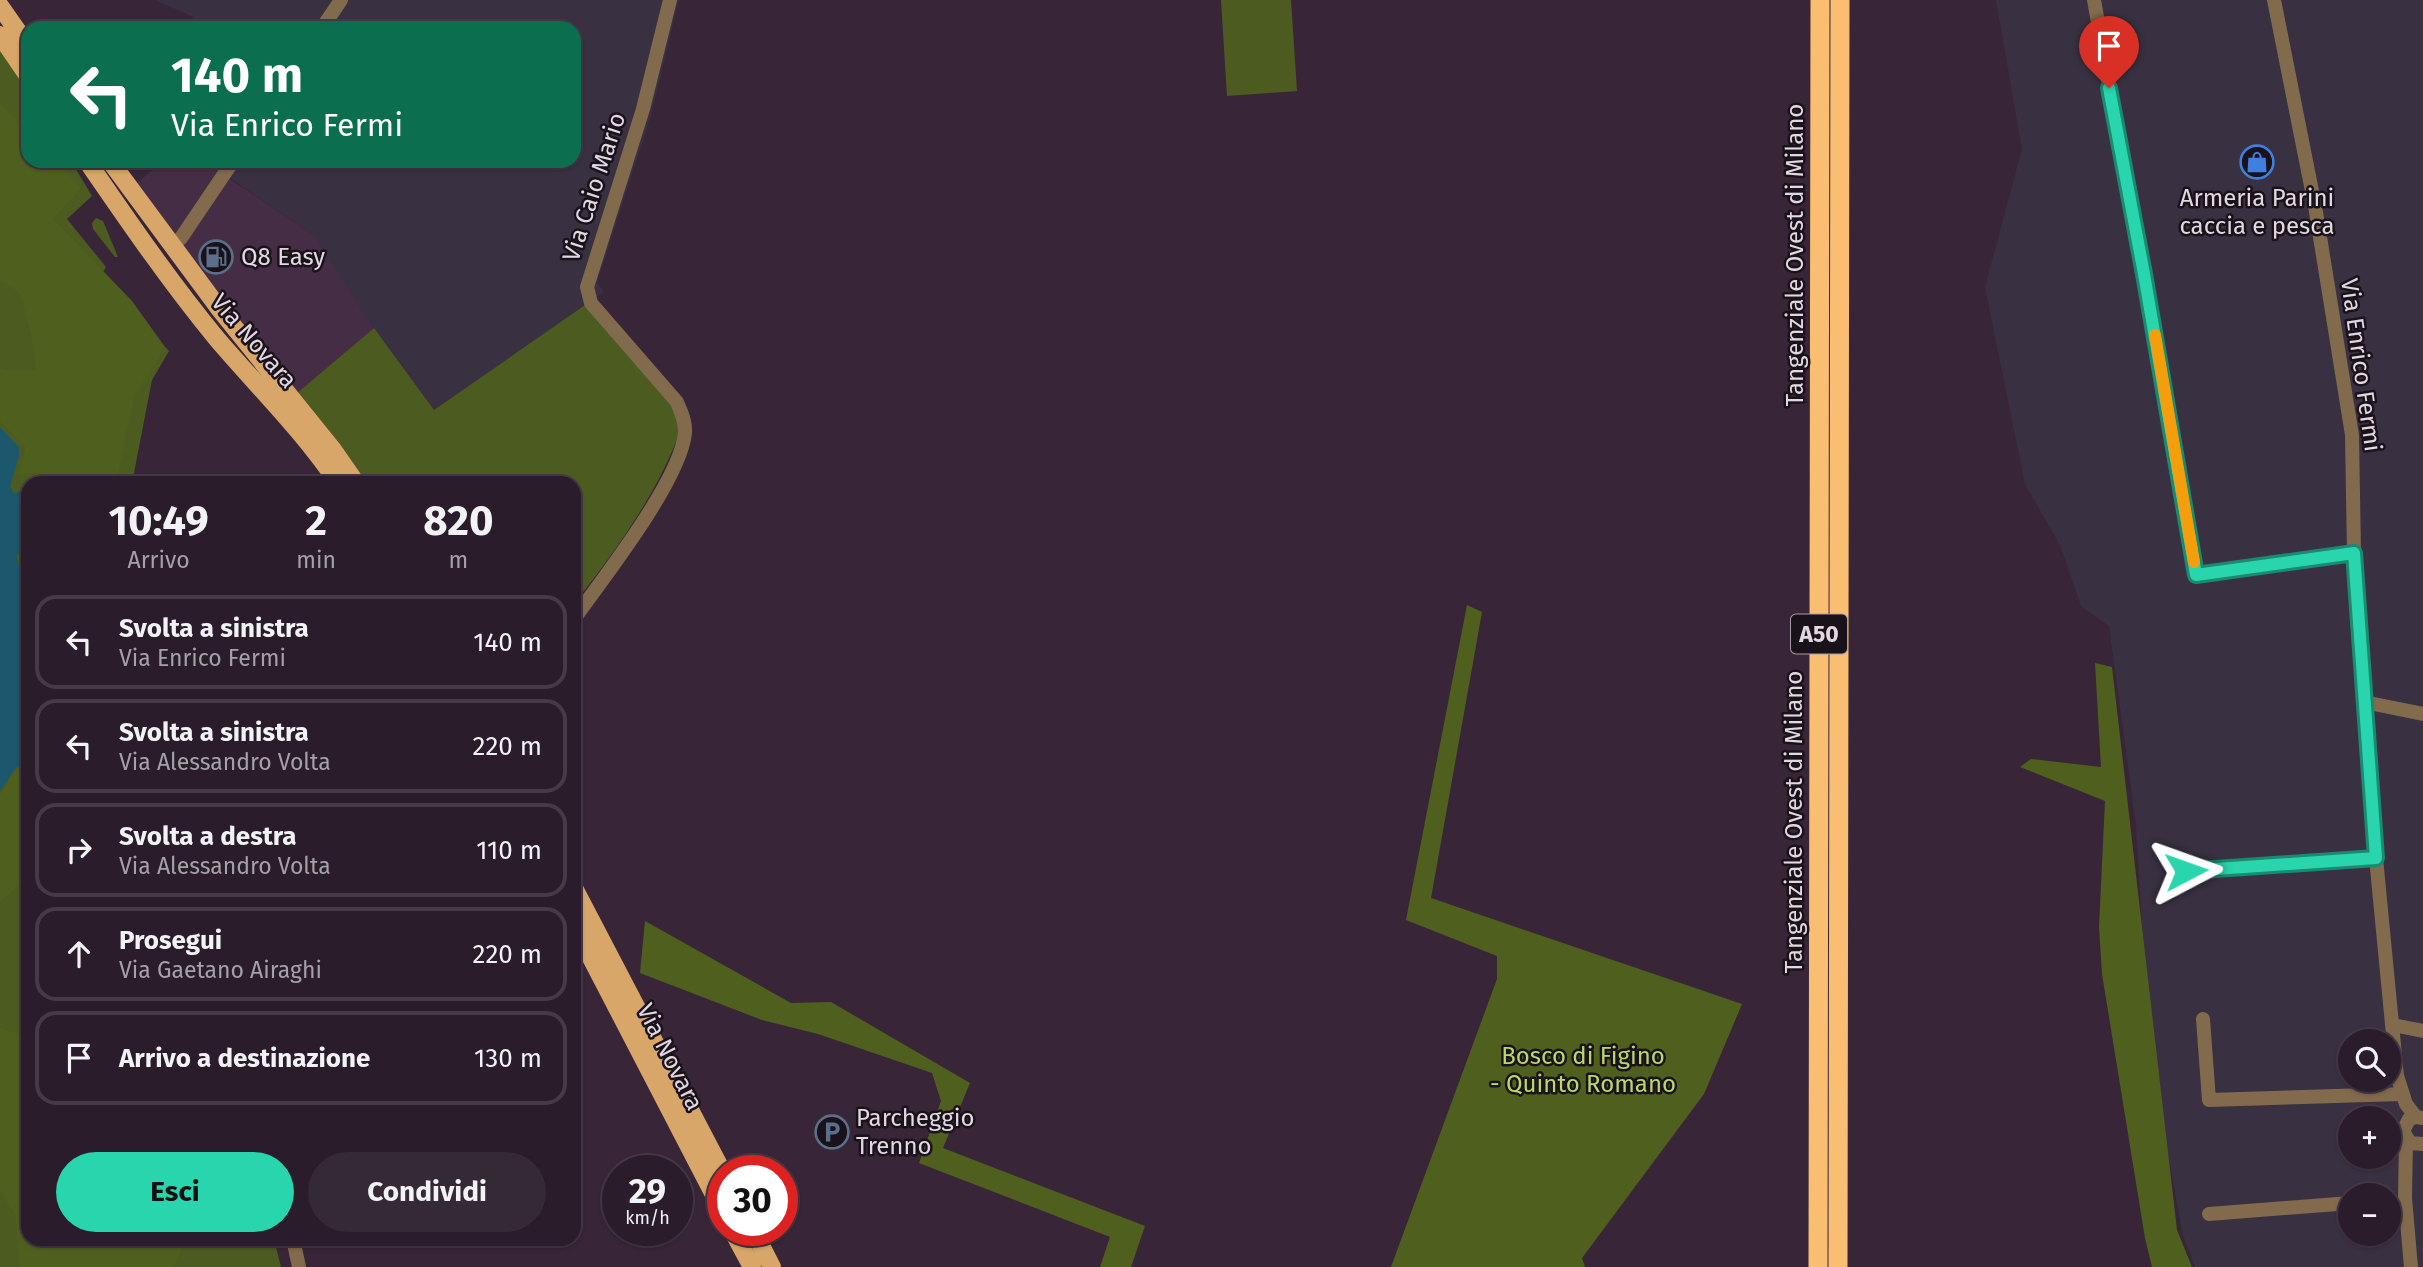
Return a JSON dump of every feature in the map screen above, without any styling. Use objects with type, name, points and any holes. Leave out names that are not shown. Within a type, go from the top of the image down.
[{"type":"highway","name":"Tangenziale Ovest di Milano","points":[[1818,1267],[1820,0]]},
{"type":"highway","name":"Tangenziale Ovest di Milano","points":[[1838,1267],[1840,0]]},
{"type":"main road","points":[[0,6],[21,36]]},
{"type":"main road","points":[[0,35],[21,66]]},
{"type":"main road","name":"Via Novara","points":[[92,168],[172,284],[279,407],[333,476]]},
{"type":"main road","name":"Via Novara","points":[[115,168],[218,307],[351,476]]},
{"type":"main road","points":[[156,260],[172,246]]},
{"type":"main road","name":"Via Novara","points":[[581,901],[714,1155]]},
{"type":"main road","name":"Via Novara","points":[[581,938],[707,1181]]},
{"type":"main road","points":[[741,1246],[752,1267]]},
{"type":"main road","points":[[761,1246],[772,1267]]},
{"type":"street","points":[[327,21],[341,0]]},
{"type":"street","name":"Via Caio Mario","points":[[581,609],[663,489],[679,455],[685,433],[685,421],[677,402],[591,303],[587,287],[643,109],[670,0]]},
{"type":"street","points":[[2094,0],[2196,575],[2354,553]]},
{"type":"street","name":"Via Enrico Fermi","points":[[2274,0],[2315,206],[2352,435],[2354,553],[2364,702],[2397,1076],[2392,1085],[2397,1094]]},
{"type":"street","points":[[172,246],[192,223],[228,168]]},
{"type":"street","points":[[2364,702],[2423,714]]},
{"type":"street","points":[[2186,871],[2376,858]]},
{"type":"street","points":[[2203,1019],[2209,1100],[2397,1094],[2420,1117]]},
{"type":"street","points":[[2393,1026],[2423,1031]]},
{"type":"street","points":[[2397,1094],[2413,1139]]},
{"type":"street","points":[[2412,1267],[2405,1198],[2405,1158],[2413,1139],[2409,1119],[2420,1117]]},
{"type":"street","points":[[2401,1198],[2405,1198]]},
{"type":"street","points":[[2208,1214],[2338,1204]]},
{"type":"street","points":[[294,1246],[299,1267]]},
{"type":"shaded area","points":[[155,0],[679,0],[651,115],[597,283],[604,292],[434,410],[361,310],[315,236],[218,170],[581,168],[581,21],[189,21],[194,17]]},
{"type":"shaded area","points":[[1996,0],[2423,0],[2423,1267],[2195,1267],[2182,1232],[2149,1045],[2136,824],[2109,626],[2081,606],[2061,547],[2025,484],[1985,287],[2022,149]]},
{"type":"shaded area","points":[[155,168],[220,168],[218,171],[315,236],[374,328],[296,394],[221,300],[136,184]]},
{"type":"green space","points":[[1221,0],[1291,0],[1297,91],[1227,96]]},
{"type":"green space","points":[[0,43],[21,78],[21,168],[75,168],[92,196],[67,219],[106,267],[87,299],[141,322],[169,351],[152,380],[133,476],[21,476],[21,1246],[276,1246],[281,1267],[0,1267]]},
{"type":"green space","points":[[0,103],[21,126],[21,168],[62,168],[81,188],[53,219],[132,301],[165,347],[134,397],[117,476],[18,474],[26,448],[0,421],[0,366],[3,369],[36,370],[32,337],[20,293],[0,279]]},
{"type":"green space","points":[[96,218],[103,221],[118,257],[115,257],[93,229],[92,223]]},
{"type":"green space","points":[[588,303],[676,409],[682,426],[649,497],[621,541],[581,595],[581,476],[360,476],[296,394],[374,328],[434,410]]},
{"type":"green space","name":"Bosco di Figino - Quinto Romano","points":[[1467,605],[1482,612],[1431,898],[1742,1004],[1704,1094],[1582,1258],[1585,1267],[1391,1267],[1497,979],[1497,956],[1406,920]]},
{"type":"green space","points":[[2095,663],[2112,667],[2177,1230],[2192,1267],[2152,1267],[2145,1238],[2102,974],[2099,927],[2105,801],[2020,767],[2031,759],[2101,767]]},
{"type":"green space","points":[[21,768],[21,883],[0,902],[0,795],[14,772]]},
{"type":"green space","points":[[645,921],[791,1003],[831,1002],[970,1083],[943,1148],[1145,1226],[1131,1267],[1100,1267],[1110,1237],[919,1163],[941,1101],[932,1073],[818,1034],[762,1020],[640,973]]},
{"type":"green space","points":[[0,1028],[21,1035],[21,1246],[182,1246],[174,1267],[19,1267],[16,1216],[0,1191]]},
{"type":"water","points":[[0,427],[19,447],[10,487],[14,493],[21,492],[21,546],[17,557],[21,578],[21,766],[16,768],[0,791]]},
{"type":"slow traffic","points":[[2155,335],[2194,562]]},
{"type":"place","name":"Armeria Parini caccia e pesca","points":[[2257,162]]},
{"type":"place","name":"Q8 Easy","points":[[216,257]]},
{"type":"place","name":"Parcheggio Trenno","points":[[832,1132]]},
{"type":"route","points":[[2109,88],[2196,575],[2354,553],[2376,858],[2186,871]]}]
